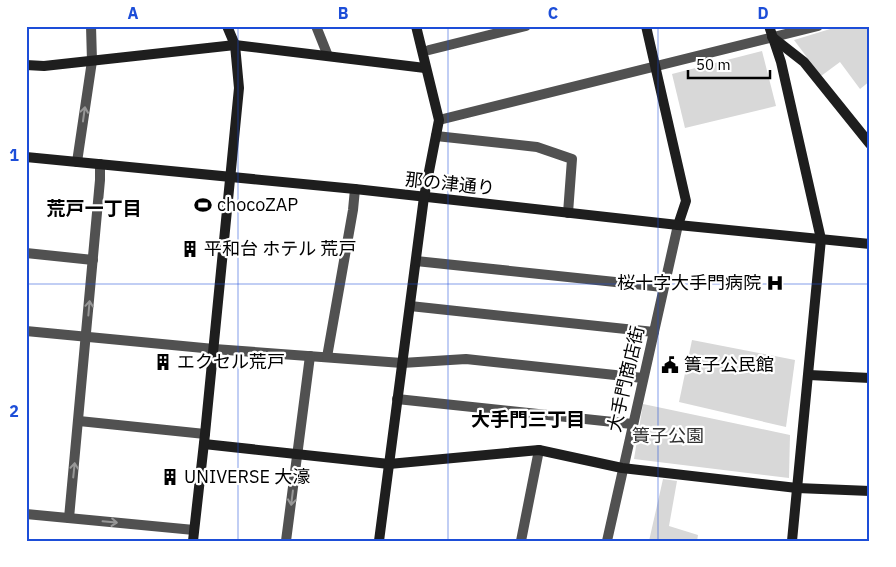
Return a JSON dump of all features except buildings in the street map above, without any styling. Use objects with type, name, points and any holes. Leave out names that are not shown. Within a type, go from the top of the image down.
[{"type":"street","points":[[77,162],[92,61],[92,26]]},
{"type":"street","points":[[26,514],[194,535],[239,88],[235,45],[227,26]]},
{"type":"street","points":[[316,26],[328,56]]},
{"type":"street","points":[[380,541],[424,197],[439,120],[416,26]]},
{"type":"street","points":[[429,50],[526,26]]},
{"type":"street","points":[[646,26],[686,201],[678,225]]},
{"type":"street","points":[[769,26],[781,62],[821,238],[792,541]]},
{"type":"street","points":[[439,120],[818,26]]},
{"type":"street","points":[[772,37],[804,62],[870,144]]},
{"type":"street","points":[[26,65],[44,66],[235,45],[425,68]]},
{"type":"street","points":[[436,136],[537,147],[572,159],[568,213]]},
{"type":"street","name":"那の津通り","points":[[26,157],[355,189],[870,244]]},
{"type":"street","points":[[69,518],[100,164]]},
{"type":"street","points":[[327,357],[355,189]]},
{"type":"street","name":"大手門商店街","points":[[607,541],[678,225]]},
{"type":"street","points":[[26,253],[93,260]]},
{"type":"street","points":[[416,261],[663,287]]},
{"type":"street","points":[[410,306],[654,332]]},
{"type":"street","points":[[26,331],[214,350],[402,363],[466,359],[643,378]]},
{"type":"street","points":[[286,541],[310,356]]},
{"type":"street","points":[[809,375],[870,378]]},
{"type":"street","points":[[397,399],[632,424]]},
{"type":"street","points":[[79,421],[205,439],[297,455],[389,464],[539,450],[622,468],[797,488],[870,491]]},
{"type":"street","points":[[520,541],[539,450]]},
{"type":"green space","points":[[840,26],[870,26],[870,81],[860,89],[840,62],[821,76],[794,40]]},
{"type":"green space","points":[[762,51],[776,106],[685,128],[672,74]]},
{"type":"green space","points":[[692,340],[795,360],[786,427],[679,402]]},
{"type":"green space","name":"簀子公園","points":[[643,404],[790,435],[789,478],[634,459]]},
{"type":"green space","points":[[663,479],[677,481],[669,526],[698,535],[697,541],[649,541]]},
{"type":"place","name":"chocoZAP","points":[[203,205]]},
{"type":"place","name":"平和台 ホテル 荒戸","points":[[190,249]]},
{"type":"place","name":"桜十字大手門病院","points":[[775,283]]},
{"type":"place","name":"エクセル荒戸","points":[[163,362]]},
{"type":"place","name":"簀子公民館","points":[[670,365]]},
{"type":"place","name":"UNIVERSE 大濠","points":[[170,477]]},
{"type":"district","name":"荒戸一丁目","points":[[94,208]]},
{"type":"district","name":"大手門三丁目","points":[[528,419]]}]
